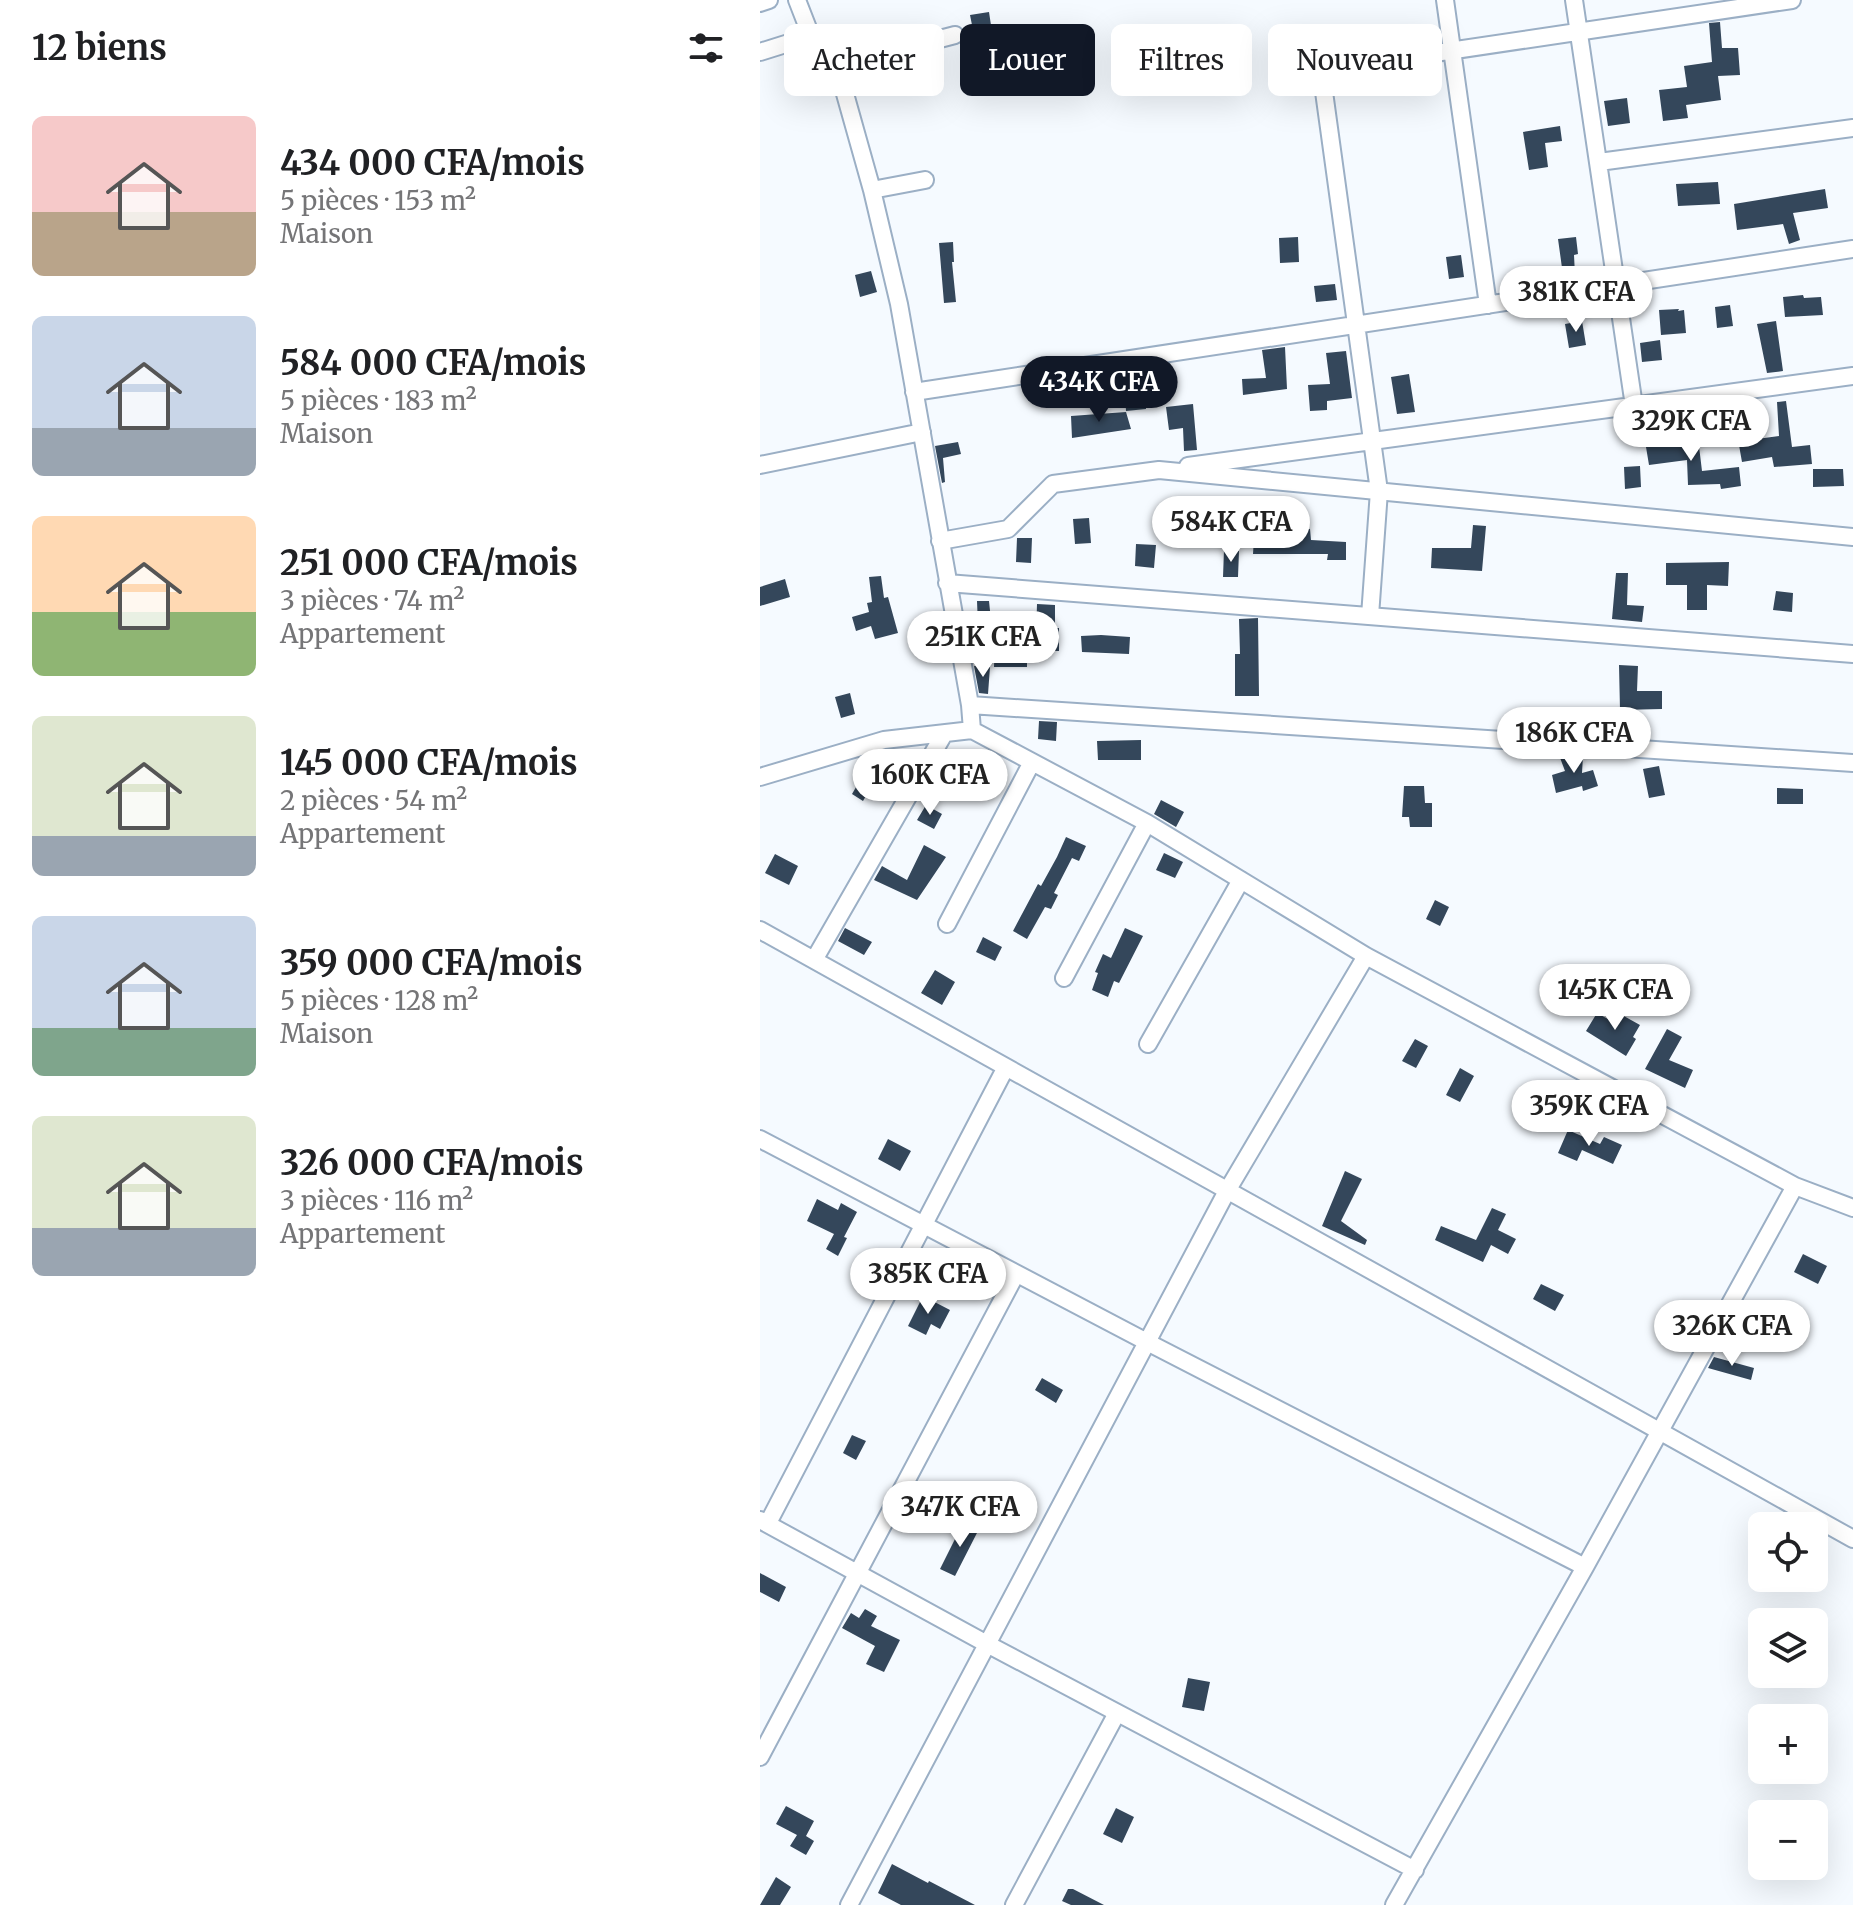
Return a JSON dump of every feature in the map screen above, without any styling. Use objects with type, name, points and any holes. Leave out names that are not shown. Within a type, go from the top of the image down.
[{"type":"street","points":[[760,3],[769,0]]},
{"type":"street","points":[[797,0],[806,24]]},
{"type":"street","points":[[1445,0],[1488,305]]},
{"type":"street","points":[[1574,0],[1634,406]]},
{"type":"street","points":[[1370,616],[1379,491],[1321,70],[1579,33],[1715,5],[1792,0]]},
{"type":"street","points":[[944,38],[955,35]]},
{"type":"street","points":[[760,52],[784,44]]},
{"type":"street","points":[[845,96],[899,304],[972,730]]},
{"type":"street","points":[[1599,162],[1853,128]]},
{"type":"street","points":[[872,190],[925,180]]},
{"type":"street","points":[[914,392],[1853,249]]},
{"type":"street","points":[[940,541],[1008,529],[1053,484],[1853,376]]},
{"type":"street","points":[[760,465],[922,432]]},
{"type":"street","points":[[1159,470],[1853,537]]},
{"type":"street","points":[[947,583],[1853,654]]},
{"type":"street","points":[[970,705],[1853,763]]},
{"type":"street","points":[[760,777],[884,740],[972,730],[1147,823],[1366,956],[1795,1186],[1853,1208]]},
{"type":"street","points":[[814,960],[944,734]]},
{"type":"street","points":[[947,924],[1032,762]]},
{"type":"street","points":[[1064,978],[1147,823]]},
{"type":"street","points":[[1148,1044],[1241,880]]},
{"type":"street","points":[[760,930],[1853,1539]]},
{"type":"street","points":[[849,1905],[1227,1191],[1366,956]]},
{"type":"street","points":[[1006,1067],[764,1521],[987,1644],[1415,1870]]},
{"type":"street","points":[[760,1139],[1585,1567]]},
{"type":"street","points":[[1394,1905],[1795,1186]]},
{"type":"street","points":[[760,1757],[1016,1274]]},
{"type":"street","points":[[1014,1905],[1117,1713]]},
{"type":"building","points":[[989,12],[991,24],[972,24],[970,15]]},
{"type":"building","points":[[1720,22],[1722,48],[1738,48],[1740,75],[1718,76],[1721,100],[1686,105],[1688,118],[1663,121],[1659,90],[1687,87],[1684,66],[1712,62],[1709,23]]},
{"type":"building","points":[[1627,98],[1630,123],[1608,126],[1604,101]]},
{"type":"building","points":[[1560,126],[1562,141],[1545,143],[1548,167],[1529,170],[1523,132]]},
{"type":"building","points":[[1718,182],[1720,204],[1678,206],[1676,184]]},
{"type":"building","points":[[1825,189],[1828,208],[1793,213],[1800,240],[1789,244],[1783,224],[1737,230],[1734,204]]},
{"type":"building","points":[[1298,237],[1299,262],[1280,263],[1279,238]]},
{"type":"building","points":[[1576,237],[1578,254],[1574,255],[1575,275],[1563,275],[1558,239]]},
{"type":"building","points":[[953,242],[956,302],[944,303],[939,243]]},
{"type":"building","points":[[1461,255],[1464,277],[1449,279],[1446,257]]},
{"type":"building","points":[[871,271],[877,292],[860,297],[855,275]]},
{"type":"building","points":[[1335,284],[1337,300],[1316,302],[1314,286]]},
{"type":"building","points":[[1803,295],[1804,298],[1821,297],[1823,315],[1785,317],[1783,297]]},
{"type":"building","points":[[1730,305],[1733,326],[1717,328],[1715,307]]},
{"type":"building","points":[[1659,310],[1684,310],[1686,333],[1661,335]]},
{"type":"building","points":[[1582,321],[1586,345],[1569,348],[1565,324]]},
{"type":"building","points":[[1776,321],[1783,371],[1767,373],[1757,324]]},
{"type":"building","points":[[1660,340],[1662,360],[1642,362],[1640,343]]},
{"type":"building","points":[[1285,347],[1287,389],[1243,395],[1242,379],[1266,378],[1262,350]]},
{"type":"building","points":[[1346,351],[1352,398],[1327,401],[1327,410],[1310,411],[1308,385],[1330,384],[1326,353]]},
{"type":"building","points":[[1409,374],[1415,412],[1397,414],[1391,377]]},
{"type":"building","points":[[1145,391],[1146,409],[1126,411],[1125,393]]},
{"type":"building","points":[[1786,401],[1792,447],[1810,445],[1812,464],[1774,467],[1772,457],[1742,462],[1737,434],[1756,431],[1757,439],[1779,436],[1777,402]]},
{"type":"building","points":[[1193,404],[1197,450],[1184,451],[1183,428],[1169,430],[1166,407]]},
{"type":"building","points":[[1126,412],[1131,429],[1072,438],[1071,416]]},
{"type":"building","points":[[1664,438],[1664,443],[1698,438],[1702,471],[1739,467],[1741,486],[1721,489],[1720,484],[1688,485],[1687,460],[1649,465],[1645,441]]},
{"type":"building","points":[[958,442],[961,454],[943,458],[945,482],[942,483],[935,446]]},
{"type":"building","points":[[1640,466],[1641,487],[1625,489],[1624,467]]},
{"type":"building","points":[[1813,469],[1843,469],[1844,486],[1813,487]]},
{"type":"building","points":[[1089,518],[1091,543],[1075,544],[1073,519]]},
{"type":"building","points":[[1473,525],[1486,526],[1482,571],[1431,568],[1432,548],[1471,548]]},
{"type":"building","points":[[1310,529],[1311,540],[1346,542],[1346,560],[1327,560],[1328,554],[1253,554],[1254,538],[1289,539],[1289,530]]},
{"type":"building","points":[[1017,538],[1032,538],[1031,563],[1016,562]]},
{"type":"building","points":[[1136,544],[1156,545],[1154,568],[1135,566]]},
{"type":"building","points":[[1224,550],[1239,551],[1238,577],[1223,577]]},
{"type":"building","points":[[1729,562],[1728,586],[1707,585],[1707,610],[1687,610],[1687,585],[1666,585],[1666,563]]},
{"type":"building","points":[[1616,573],[1628,573],[1627,605],[1644,606],[1642,622],[1612,619]]},
{"type":"building","points":[[881,576],[884,598],[888,597],[898,633],[875,639],[871,626],[856,631],[852,617],[869,612],[867,603],[872,602],[869,577]]},
{"type":"building","points":[[785,579],[790,597],[760,606],[760,587]]},
{"type":"building","points":[[1776,591],[1793,593],[1792,612],[1773,610]]},
{"type":"building","points":[[977,601],[989,601],[992,630],[1010,631],[1010,635],[1036,635],[1037,604],[1055,605],[1059,651],[1027,651],[1027,667],[994,667],[995,642],[973,642],[972,626],[978,626]]},
{"type":"building","points":[[1258,618],[1259,696],[1235,696],[1235,654],[1240,654],[1239,619]]},
{"type":"building","points":[[1081,636],[1130,637],[1129,654],[1082,652]]},
{"type":"building","points":[[1619,665],[1638,666],[1637,691],[1662,691],[1662,709],[1620,710]]},
{"type":"building","points":[[974,666],[990,667],[988,694],[979,693]]},
{"type":"building","points":[[850,693],[855,714],[841,718],[835,697]]},
{"type":"building","points":[[1039,721],[1057,722],[1056,741],[1038,739]]},
{"type":"building","points":[[1141,740],[1141,760],[1098,760],[1097,741]]},
{"type":"building","points":[[1559,755],[1583,756],[1582,773],[1593,770],[1598,786],[1583,791],[1582,786],[1556,793],[1552,775],[1565,771]]},
{"type":"building","points":[[869,765],[874,782],[863,801],[852,794]]},
{"type":"building","points":[[1659,766],[1665,795],[1649,798],[1643,769]]},
{"type":"building","points":[[1404,786],[1424,786],[1425,803],[1432,803],[1432,827],[1410,827],[1409,817],[1402,817]]},
{"type":"building","points":[[1777,788],[1803,789],[1803,804],[1777,804]]},
{"type":"building","points":[[1161,800],[1184,812],[1176,827],[1154,814]]},
{"type":"building","points":[[926,805],[942,814],[934,829],[917,820]]},
{"type":"building","points":[[1066,837],[1086,846],[1079,861],[1072,858],[1054,893],[1058,895],[1051,909],[1045,907],[1027,939],[1013,931]]},
{"type":"building","points":[[924,845],[946,857],[917,900],[874,880],[882,866],[907,880]]},
{"type":"building","points":[[1164,853],[1183,862],[1175,878],[1156,870]]},
{"type":"building","points":[[775,854],[798,866],[789,885],[765,873]]},
{"type":"building","points":[[1435,900],[1449,907],[1440,926],[1426,919]]},
{"type":"building","points":[[845,928],[872,942],[864,955],[838,941]]},
{"type":"building","points":[[1125,928],[1143,936],[1119,983],[1114,981],[1108,997],[1092,990],[1098,973],[1095,972],[1103,954],[1111,958]]},
{"type":"building","points":[[983,937],[1002,947],[995,961],[976,952]]},
{"type":"building","points":[[935,970],[955,982],[942,1005],[921,993]]},
{"type":"building","points":[[1597,1013],[1617,1024],[1622,1015],[1640,1025],[1626,1056],[1586,1031]]},
{"type":"building","points":[[1667,1029],[1682,1037],[1669,1060],[1693,1070],[1685,1088],[1645,1069]]},
{"type":"building","points":[[1415,1039],[1428,1046],[1416,1068],[1402,1061]]},
{"type":"building","points":[[1460,1068],[1474,1076],[1460,1102],[1446,1095]]},
{"type":"building","points":[[1568,1130],[1600,1144],[1604,1137],[1622,1145],[1613,1164],[1582,1150],[1577,1161],[1558,1153]]},
{"type":"building","points":[[888,1139],[911,1151],[900,1171],[878,1159]]},
{"type":"building","points":[[1345,1171],[1362,1179],[1341,1221],[1367,1240],[1365,1245],[1322,1226]]},
{"type":"building","points":[[817,1199],[838,1210],[841,1203],[857,1212],[838,1256],[826,1249],[834,1234],[807,1221]]},
{"type":"building","points":[[1492,1208],[1506,1214],[1498,1230],[1516,1239],[1508,1254],[1491,1245],[1483,1262],[1435,1240],[1441,1226],[1476,1240]]},
{"type":"building","points":[[1803,1254],[1827,1266],[1818,1284],[1794,1272]]},
{"type":"building","points":[[1541,1284],[1564,1295],[1555,1311],[1533,1299]]},
{"type":"building","points":[[923,1296],[950,1310],[940,1329],[931,1324],[926,1335],[908,1326]]},
{"type":"building","points":[[1714,1357],[1754,1368],[1751,1380],[1708,1368]]},
{"type":"building","points":[[1042,1378],[1063,1390],[1056,1403],[1035,1390]]},
{"type":"building","points":[[852,1435],[866,1441],[856,1460],[843,1453]]},
{"type":"building","points":[[964,1521],[979,1529],[955,1576],[940,1569]]},
{"type":"building","points":[[760,1573],[786,1587],[779,1602],[760,1592]]},
{"type":"building","points":[[865,1609],[877,1616],[871,1626],[900,1640],[884,1672],[866,1664],[875,1646],[842,1628],[851,1613],[859,1618]]},
{"type":"building","points":[[1188,1678],[1210,1682],[1204,1711],[1182,1707]]},
{"type":"building","points":[[786,1806],[814,1821],[806,1836],[814,1841],[806,1855],[790,1846],[797,1835],[776,1824]]},
{"type":"building","points":[[1116,1808],[1134,1817],[1122,1843],[1103,1834]]},
{"type":"building","points":[[892,1864],[975,1905],[901,1905],[878,1893]]},
{"type":"building","points":[[776,1877],[791,1887],[780,1905],[760,1905]]},
{"type":"building","points":[[1068,1889],[1104,1905],[1071,1905],[1062,1901]]}]
